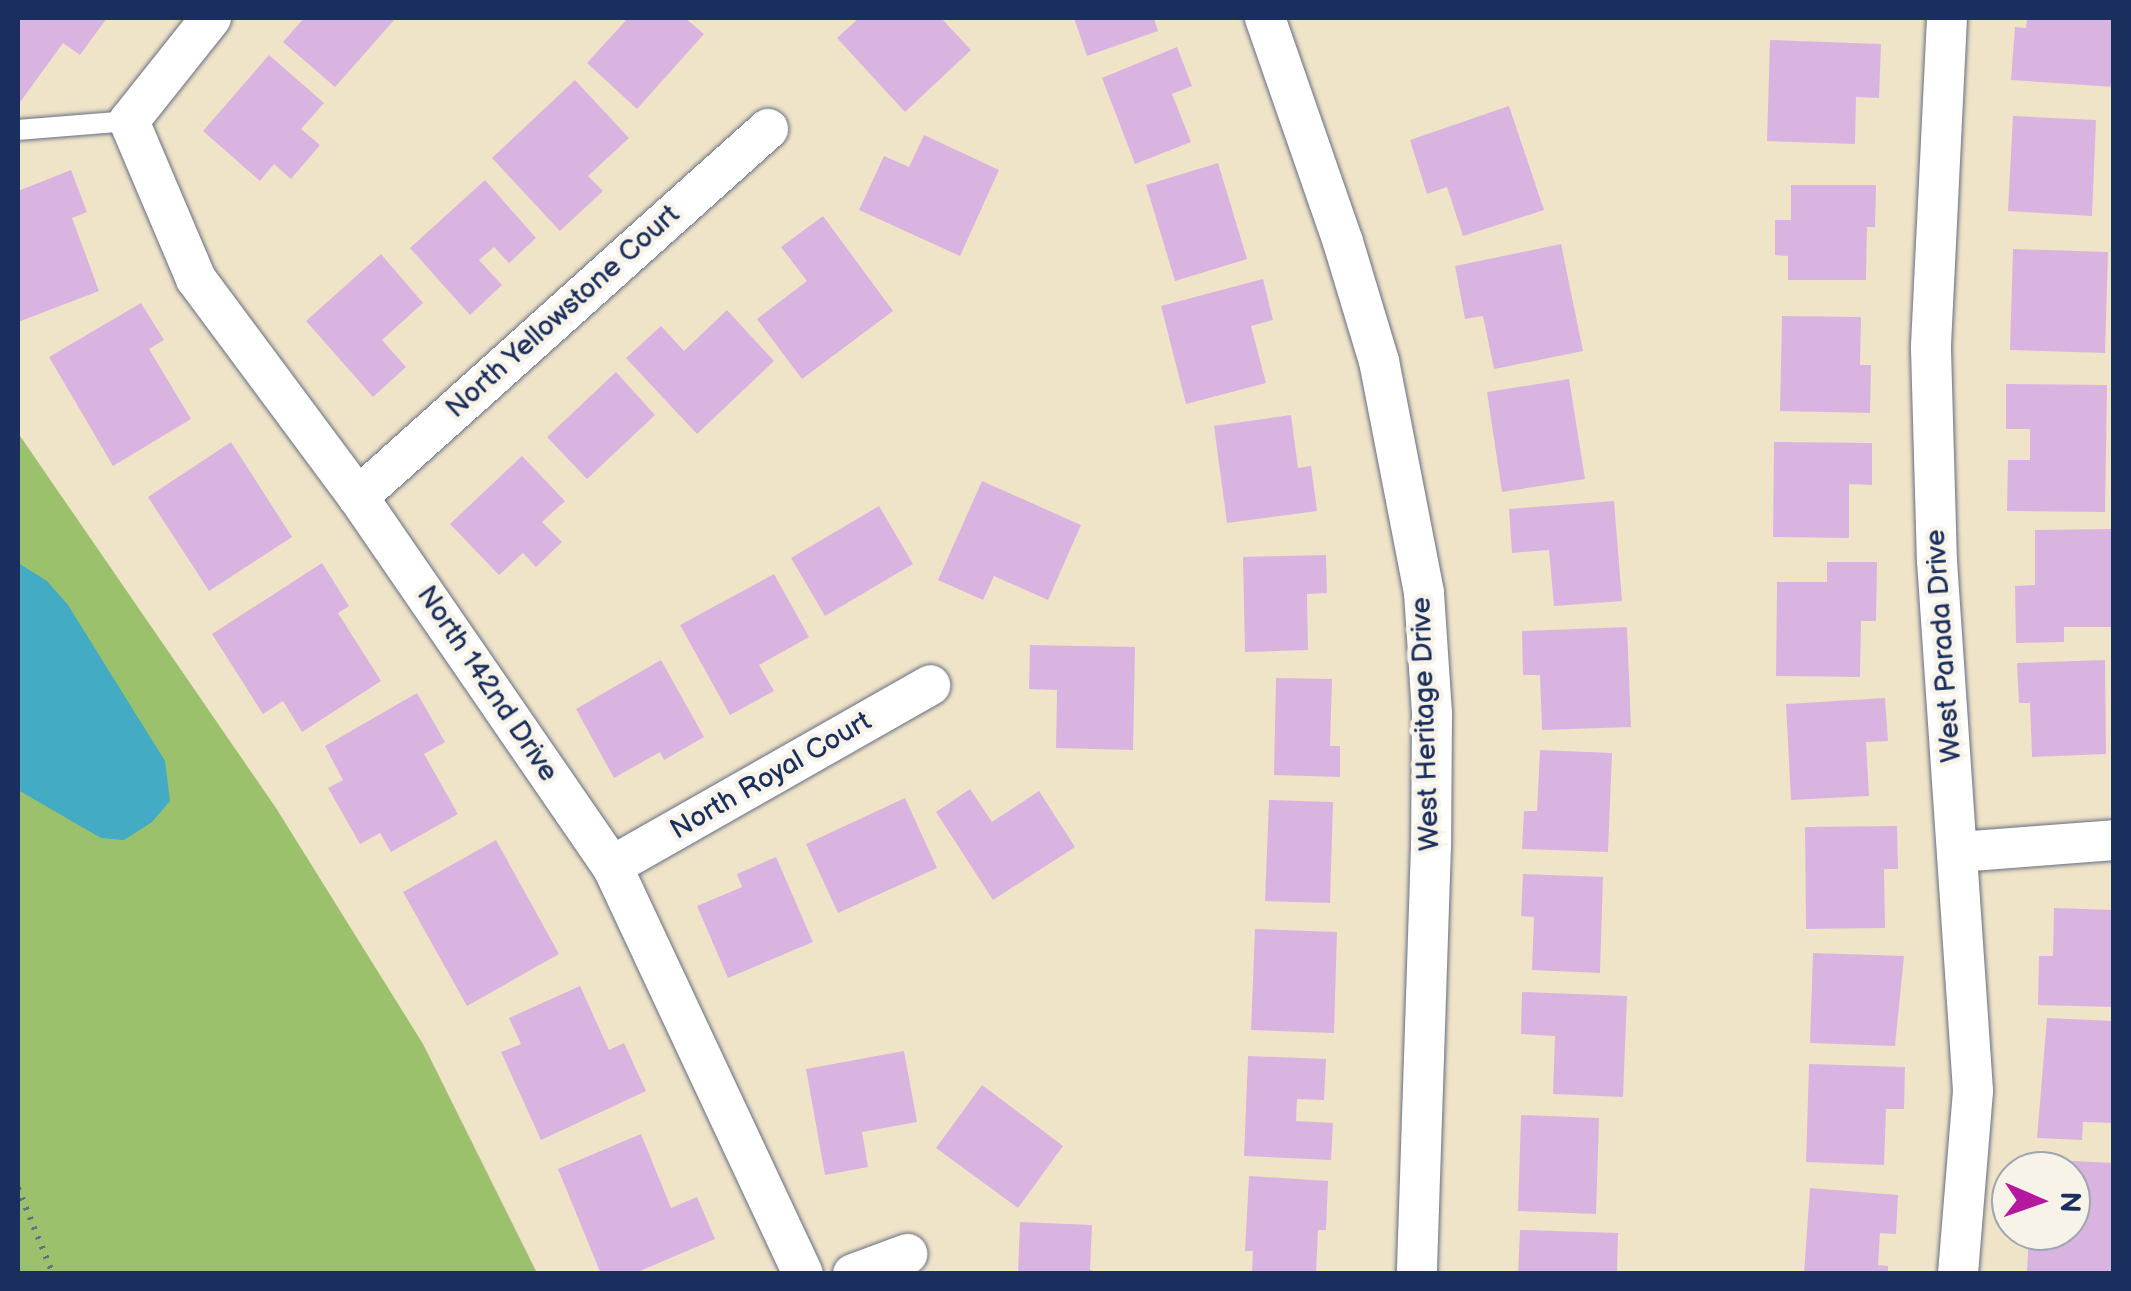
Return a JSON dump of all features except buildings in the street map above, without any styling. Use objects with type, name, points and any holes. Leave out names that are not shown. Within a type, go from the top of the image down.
[{"type":"street","points":[[129,121],[211,18]]},
{"type":"street","name":"West Heritage Drive","points":[[1265,18],[1343,242],[1378,361],[1424,593],[1432,713],[1431,827],[1417,1274]]},
{"type":"street","name":"West Parada Drive","points":[[1948,18],[1930,349],[1936,561],[1973,1091],[1958,1274]]},
{"type":"street","name":"North 142nd Drive","points":[[129,121],[196,279],[358,496],[612,866],[803,1274]]},
{"type":"street","name":"North Yellowstone Court","points":[[358,496],[768,129]]},
{"type":"street","name":"North Royal Court","points":[[612,866],[930,685]]},
{"type":"street","points":[[1959,852],[2114,840]]},
{"type":"street","points":[[853,1274],[907,1254]]},
{"type":"lane","points":[[18,130],[129,121]]},
{"type":"path","points":[[18,1188],[53,1274]]},
{"type":"green space","points":[[18,433],[276,808],[423,1044],[537,1273],[18,1273]]},
{"type":"water","points":[[18,563],[47,581],[68,605],[165,761],[170,801],[152,822],[124,840],[101,838],[18,790]]}]
